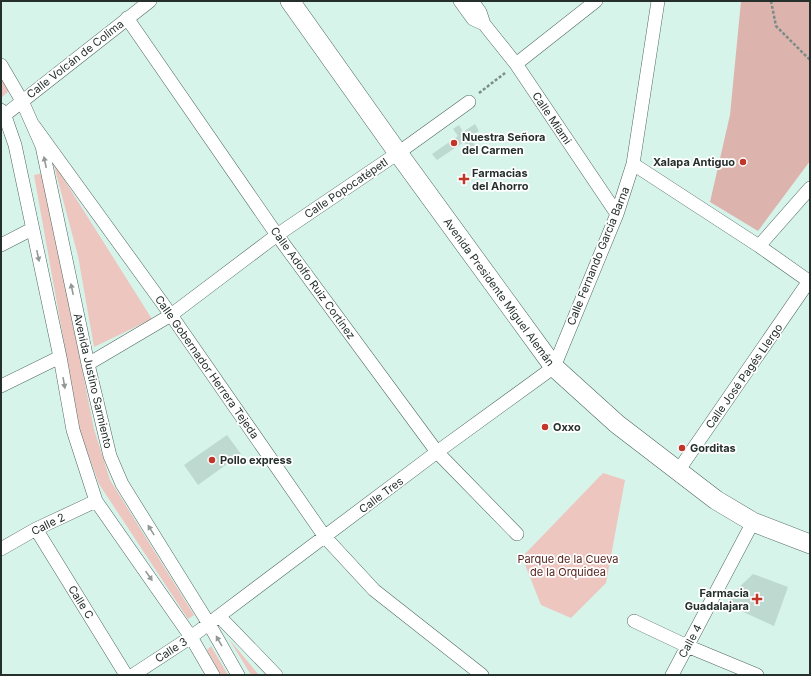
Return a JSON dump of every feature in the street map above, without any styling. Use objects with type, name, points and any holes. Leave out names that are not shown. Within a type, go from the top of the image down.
[{"type":"main road","name":"Avenida Presidente Miguel Alemán","points":[[290,1],[398,153],[554,367],[617,424],[716,500],[753,522],[810,544]]},
{"type":"street","name":"Calle Volcán de Colima","points":[[2,115],[150,1]]},
{"type":"street","name":"Calle Miami","points":[[460,1],[473,19],[484,24]]},
{"type":"street","name":"Calle Miami","points":[[472,1],[480,12],[484,24],[516,64],[617,214]]},
{"type":"street","points":[[516,64],[596,1]]},
{"type":"street","name":"Calle Fernando García Barna","points":[[554,367],[617,214],[633,164],[658,1]]},
{"type":"street","name":"Calle Adolfo Ruiz Cortínez","points":[[127,18],[277,235],[437,452],[517,534]]},
{"type":"street","name":"Avenida Justino Sarmiento","points":[[1,66],[22,101],[42,146],[88,364],[110,456],[122,484],[238,675]]},
{"type":"street","name":"Calle Popocatépetl","points":[[88,364],[171,315],[277,235],[398,153],[468,102]]},
{"type":"street","points":[[2,115],[15,145],[60,357],[73,430],[96,501],[191,637],[213,675]]},
{"type":"street","name":"Calle Gobernador Herrera Tejeda","points":[[34,126],[171,315],[325,537],[374,590],[482,675]]},
{"type":"street","points":[[633,164],[759,246],[810,282]]},
{"type":"street","points":[[759,246],[810,188]]},
{"type":"street","points":[[1,244],[32,228]]},
{"type":"street","name":"Calle José Pagés Llergo","points":[[678,471],[810,282]]},
{"type":"street","points":[[1,386],[60,357]]},
{"type":"street","name":"Calle Tres","points":[[208,624],[437,452],[554,367]]},
{"type":"street","name":"Calle 2","points":[[1,549],[36,529],[96,501]]},
{"type":"street","name":"Calle 4","points":[[672,675],[753,522]]},
{"type":"street","name":"Calle C","points":[[36,529],[126,675]]},
{"type":"street","points":[[219,616],[276,675]]},
{"type":"street","points":[[634,621],[687,646],[757,675]]},
{"type":"street","name":"Calle 3","points":[[133,675],[208,624]]},
{"type":"path","points":[[771,1],[776,26],[810,60]]},
{"type":"path","points":[[468,102],[516,64]]},
{"type":"green space","points":[[1,76],[10,90],[2,97],[1,95]]},
{"type":"green space","points":[[53,162],[152,319],[94,347],[78,256]]},
{"type":"green space","points":[[43,173],[94,429],[110,480],[194,615],[188,619],[99,484],[80,432],[34,175]]},
{"type":"green space","name":"Parque de la Cueva de la Orquidea","points":[[603,473],[625,480],[606,583],[571,618],[541,605],[522,557]]},
{"type":"green space","points":[[229,639],[259,675],[251,675]]},
{"type":"green space","points":[[211,646],[228,675],[221,675],[207,650]]},
{"type":"shaded area","points":[[741,1],[810,1],[810,161],[758,231],[710,202],[730,115]]},
{"type":"building","name":"Nuestra Señora del Carmen","points":[[475,124],[479,131],[470,137],[475,145],[469,150],[464,142],[437,160],[432,154],[458,136],[453,129],[459,125],[463,132]]},
{"type":"building","name":"Pollo express","points":[[227,435],[241,454],[198,485],[184,465]]},
{"type":"building","name":"Farmacia Guadalajara","points":[[753,574],[788,587],[774,626],[728,605],[733,593]]},
{"type":"place","name":"Nuestra Señora del Carmen","points":[[454,143]]},
{"type":"place","name":"Xalapa Antiguo","points":[[743,162]]},
{"type":"place","name":"Farmacias del Ahorro","points":[[464,179]]},
{"type":"place","name":"Oxxo","points":[[545,427]]},
{"type":"place","name":"Gorditas","points":[[682,448]]},
{"type":"place","name":"Pollo express","points":[[212,460]]},
{"type":"place","name":"Farmacia Guadalajara","points":[[757,599]]}]
